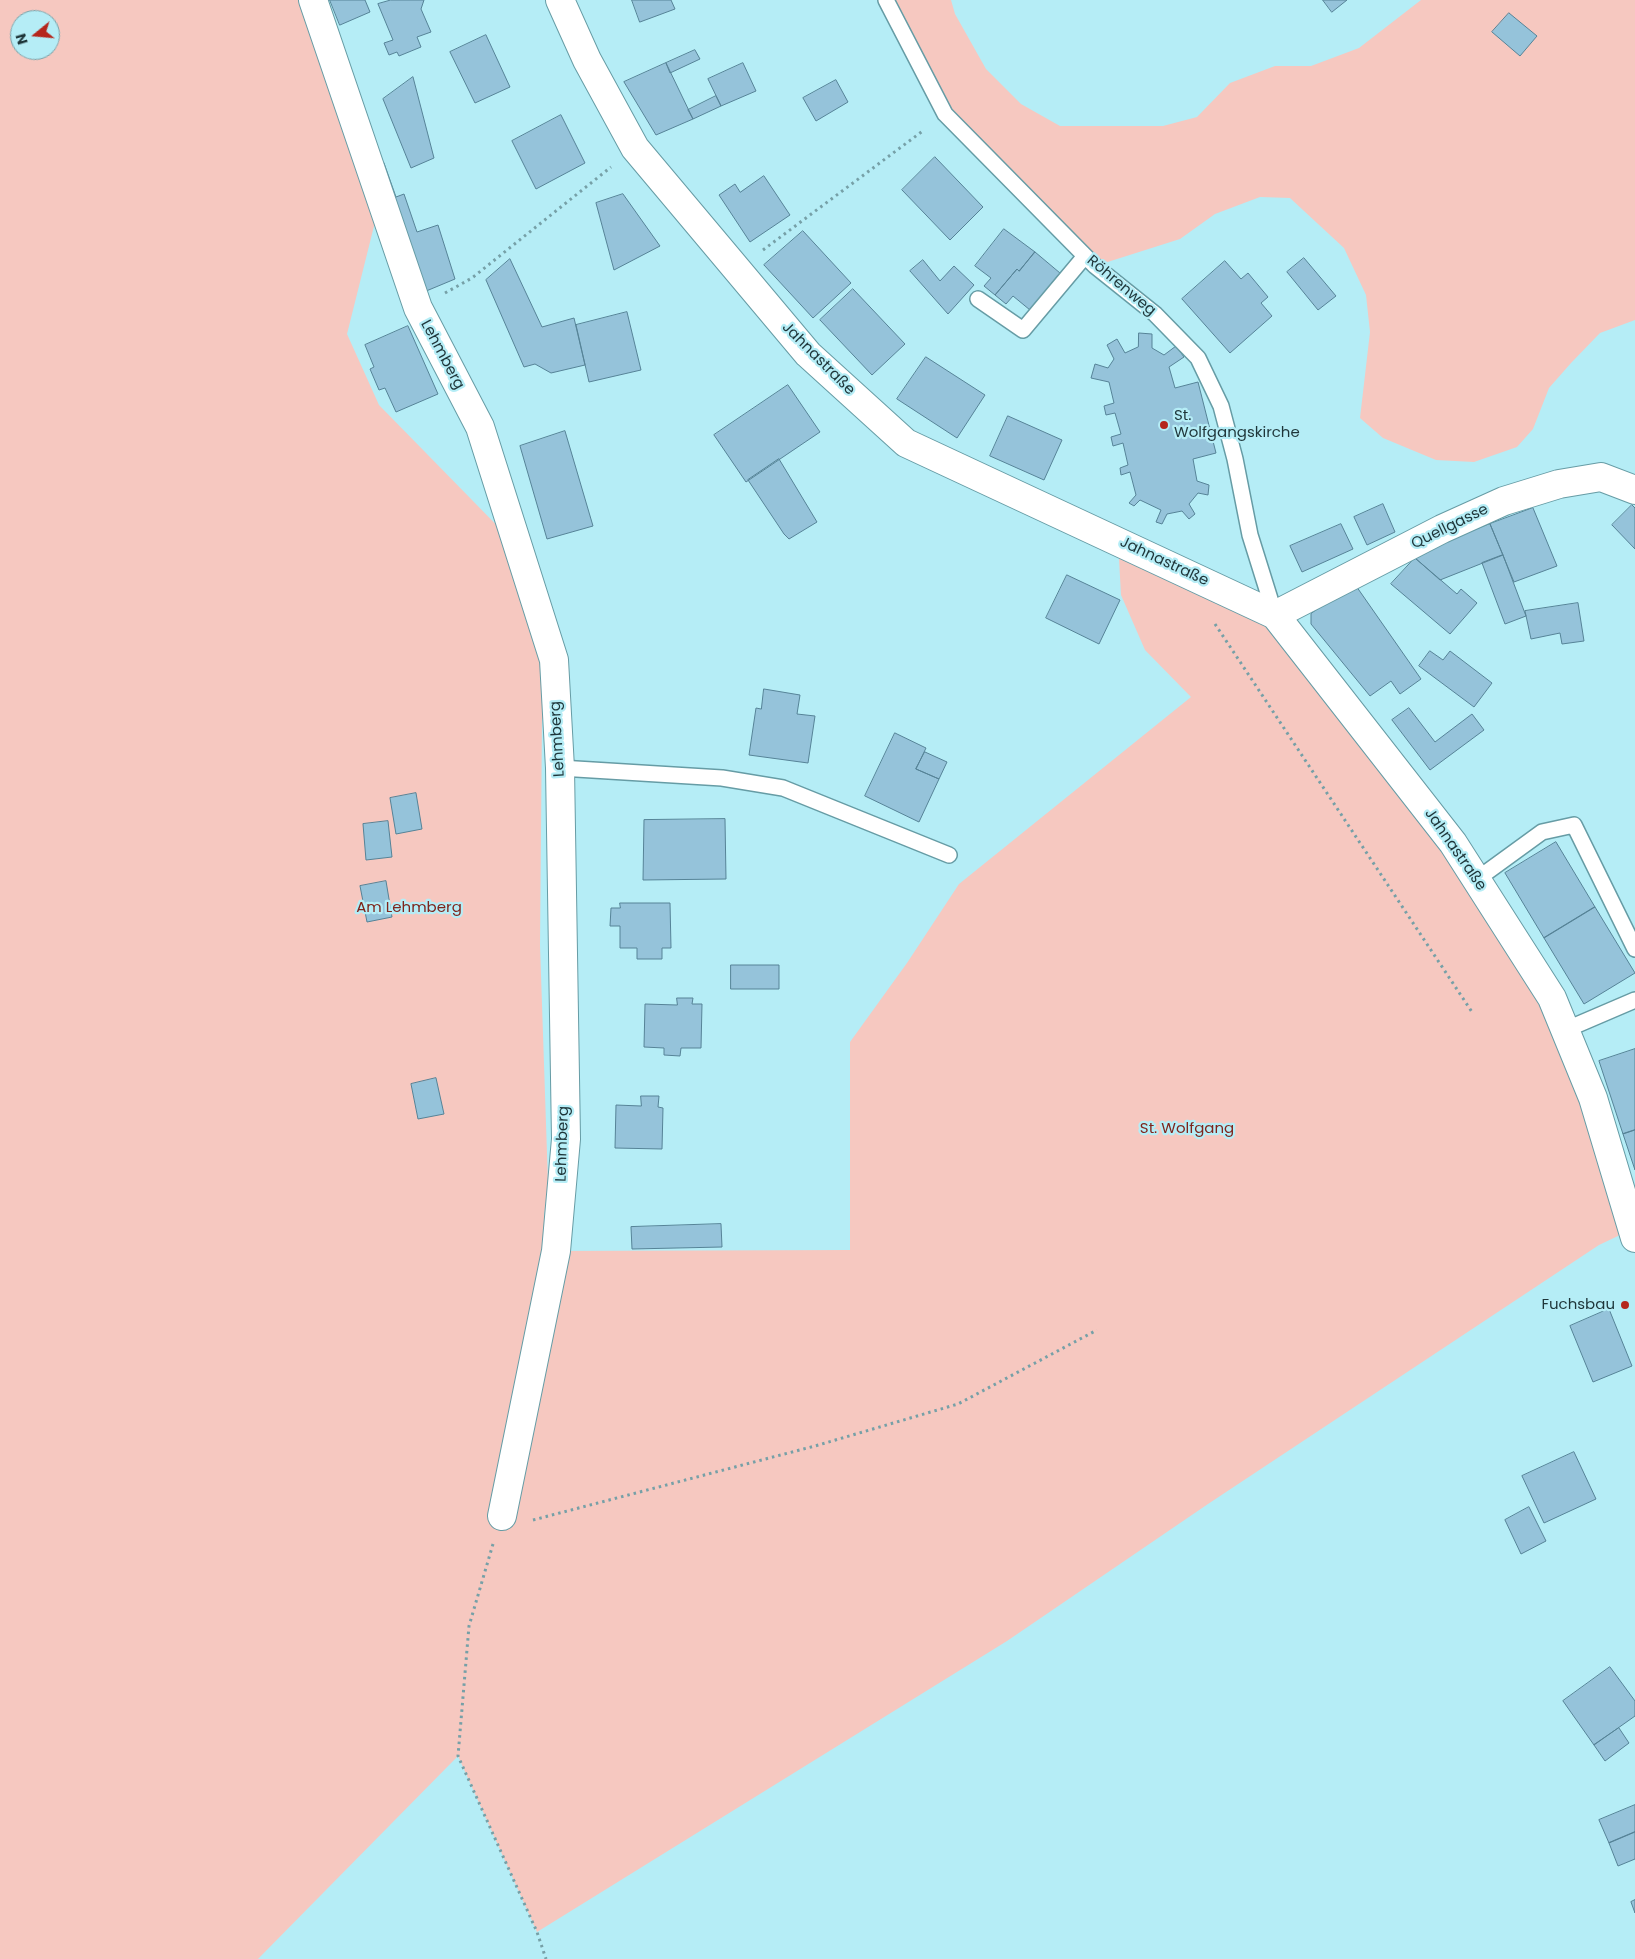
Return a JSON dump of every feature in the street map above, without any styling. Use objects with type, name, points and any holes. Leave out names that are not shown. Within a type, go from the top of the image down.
[{"type":"street","name":"Lehmberg","points":[[313,0],[418,308],[480,427],[554,660],[560,768],[565,1149],[556,1251],[502,1516]]},
{"type":"street","name":"Jahnastraße","points":[[560,0],[587,60],[635,148],[808,354],[906,443],[1275,615],[1453,843],[1552,998],[1593,1098],[1635,1238]]},
{"type":"street","name":"Quellgasse","points":[[1275,615],[1442,529],[1504,501],[1559,484],[1601,477],[1635,490]]},
{"type":"lane","name":"Röhrenweg","points":[[886,0],[945,114],[1095,266],[1155,314],[1198,358],[1221,406],[1236,459],[1250,535],[1275,615]]},
{"type":"lane","points":[[978,299],[1023,330],[1085,256]]},
{"type":"lane","points":[[560,768],[722,778],[783,788],[949,855]]},
{"type":"lane","points":[[1476,880],[1542,832],[1574,826],[1635,950]]},
{"type":"lane","points":[[1565,1030],[1635,1000]]},
{"type":"path","points":[[736,270],[945,114]]},
{"type":"path","points":[[418,308],[472,278],[635,148]]},
{"type":"path","points":[[1212,621],[1472,1012]]},
{"type":"path","points":[[546,1959],[537,1932],[458,1756],[469,1626],[502,1516],[535,1520],[815,1446],[958,1404],[1097,1330]]},
{"type":"green space","points":[[0,0],[313,0],[380,202],[347,334],[379,405],[519,548],[557,714],[542,719],[540,945],[548,1183],[544,1217],[560,1218],[556,1251],[850,1250],[850,1042],[907,963],[959,884],[1191,697],[1145,650],[1121,595],[1118,541],[1275,615],[1552,998],[1630,1223],[1618,1236],[1599,1245],[1208,1504],[1007,1641],[537,1932],[458,1756],[258,1959],[0,1959]]},
{"type":"green space","points":[[886,0],[951,0],[955,14],[986,69],[1021,104],[1060,126],[1163,126],[1197,117],[1230,83],[1275,66],[1311,66],[1359,48],[1421,0],[1635,0],[1635,320],[1600,333],[1571,363],[1549,388],[1533,429],[1517,447],[1474,462],[1436,460],[1383,438],[1360,418],[1370,332],[1366,295],[1344,248],[1290,198],[1260,197],[1215,214],[1180,239],[1095,266],[945,114]]},
{"type":"building","points":[[330,0],[365,0],[370,12],[340,25]]},
{"type":"building","points":[[391,0],[424,0],[421,9],[431,32],[417,37],[421,47],[399,56],[397,52],[389,55],[384,43],[393,40],[378,4]]},
{"type":"building","points":[[632,0],[671,0],[675,9],[640,22]]},
{"type":"building","points":[[1323,0],[1347,0],[1332,12]]},
{"type":"building","points":[[1509,13],[1537,36],[1520,56],[1492,32]]},
{"type":"building","points":[[486,35],[510,87],[475,103],[450,52]]},
{"type":"building","points":[[695,50],[700,59],[670,73],[666,63]]},
{"type":"building","points":[[666,63],[693,119],[656,135],[624,82]]},
{"type":"building","points":[[743,63],[756,91],[721,106],[708,79]]},
{"type":"building","points":[[413,77],[434,158],[411,168],[383,99]]},
{"type":"building","points":[[836,80],[848,102],[816,121],[803,98]]},
{"type":"building","points":[[716,96],[721,106],[693,119],[688,110]]},
{"type":"building","points":[[561,115],[585,163],[536,189],[512,141]]},
{"type":"building","points":[[935,157],[983,207],[950,240],[902,190]]},
{"type":"building","points":[[384,163],[396,197],[404,194],[417,232],[438,225],[455,279],[419,294],[377,166]]},
{"type":"building","points":[[764,176],[790,215],[750,242],[719,195],[735,184],[740,192]]},
{"type":"building","points":[[623,194],[660,246],[614,270],[596,203]]},
{"type":"building","points":[[1004,229],[1035,252],[1019,271],[1017,269],[995,295],[984,286],[991,278],[975,266]]},
{"type":"building","points":[[803,231],[851,283],[813,318],[764,265]]},
{"type":"building","points":[[1035,252],[1060,273],[1030,310],[1013,296],[1006,304],[995,295],[1017,269],[1019,271]]},
{"type":"building","points":[[1304,258],[1336,296],[1318,310],[1287,272]]},
{"type":"building","points":[[510,259],[542,327],[574,318],[585,365],[551,373],[535,364],[524,367],[486,280]]},
{"type":"building","points":[[923,260],[940,281],[954,266],[974,285],[948,314],[910,271]]},
{"type":"building","points":[[1225,261],[1241,279],[1248,273],[1268,297],[1261,303],[1272,316],[1230,353],[1182,299]]},
{"type":"building","points":[[853,289],[905,344],[872,375],[820,320]]},
{"type":"building","points":[[627,312],[641,370],[589,382],[576,325]]},
{"type":"building","points":[[408,326],[438,394],[396,412],[385,388],[379,390],[370,369],[374,367],[365,345]]},
{"type":"building","name":"St. Wolfgangskirche","points":[[1139,333],[1152,334],[1152,348],[1164,355],[1176,346],[1184,357],[1169,367],[1175,388],[1198,382],[1216,453],[1193,459],[1197,481],[1209,485],[1208,495],[1198,493],[1189,504],[1195,514],[1189,519],[1182,511],[1167,514],[1162,524],[1156,522],[1161,510],[1140,500],[1134,506],[1129,503],[1136,495],[1130,472],[1121,475],[1120,468],[1128,465],[1123,443],[1113,446],[1111,437],[1121,434],[1115,413],[1106,415],[1104,406],[1114,403],[1109,382],[1091,378],[1095,364],[1108,368],[1114,359],[1107,345],[1117,339],[1125,353],[1138,347]]},
{"type":"building","points":[[926,357],[985,395],[957,438],[897,399]]},
{"type":"building","points":[[788,385],[820,432],[746,482],[714,435]]},
{"type":"building","points":[[1008,416],[1062,440],[1044,480],[990,456]]},
{"type":"building","points":[[565,431],[593,526],[547,539],[520,446]]},
{"type":"building","points":[[779,459],[817,522],[789,539],[748,480]]},
{"type":"building","points":[[1383,504],[1395,532],[1367,545],[1354,517]]},
{"type":"building","points":[[1632,505],[1635,508],[1635,549],[1612,525]]},
{"type":"building","points":[[1533,508],[1557,566],[1514,582],[1490,524]]},
{"type":"building","points":[[1341,524],[1353,549],[1302,572],[1290,546]]},
{"type":"building","points":[[1490,524],[1503,555],[1440,580],[1415,558],[1419,552]]},
{"type":"building","points":[[1503,555],[1526,616],[1505,624],[1482,563]]},
{"type":"building","points":[[1415,558],[1457,594],[1461,589],[1477,603],[1450,634],[1391,584]]},
{"type":"building","points":[[1067,575],[1120,600],[1099,644],[1046,618]]},
{"type":"building","points":[[1354,583],[1421,679],[1400,694],[1391,681],[1370,696],[1311,624],[1311,614]]},
{"type":"building","points":[[1578,603],[1584,641],[1562,644],[1560,633],[1531,639],[1525,611]]},
{"type":"building","points":[[1430,651],[1443,660],[1450,651],[1492,683],[1474,707],[1419,666]]},
{"type":"building","points":[[764,689],[800,695],[797,714],[815,716],[808,763],[749,755],[756,708],[761,709]]},
{"type":"building","points":[[1409,708],[1435,742],[1472,714],[1484,730],[1430,770],[1392,720]]},
{"type":"building","points":[[895,733],[926,748],[916,769],[939,779],[919,822],[865,796]]},
{"type":"building","points":[[925,752],[947,762],[939,779],[916,769]]},
{"type":"building","points":[[416,793],[422,829],[396,834],[390,798]]},
{"type":"building","points":[[725,819],[726,879],[643,880],[644,820]]},
{"type":"building","points":[[388,821],[392,857],[366,860],[363,824]]},
{"type":"building","points":[[1556,842],[1595,907],[1544,938],[1505,873]]},
{"type":"building","points":[[386,881],[392,917],[367,922],[360,886]]},
{"type":"building","points":[[620,903],[670,903],[671,948],[662,948],[662,959],[637,959],[637,948],[620,948],[620,926],[610,926],[611,908],[620,908]]},
{"type":"building","points":[[1595,907],[1635,973],[1584,1004],[1544,938]]},
{"type":"building","points":[[731,965],[779,965],[779,989],[731,989]]},
{"type":"building","points":[[677,998],[693,998],[692,1004],[702,1004],[701,1048],[681,1048],[680,1056],[664,1055],[664,1048],[644,1047],[645,1004],[677,1005]]},
{"type":"building","points":[[1635,1049],[1635,1130],[1623,1134],[1599,1061]]},
{"type":"building","points":[[436,1078],[444,1114],[418,1119],[411,1084]]},
{"type":"building","points":[[641,1096],[659,1096],[658,1107],[663,1108],[662,1149],[615,1148],[616,1105],[641,1106]]},
{"type":"building","points":[[1635,1130],[1635,1170],[1623,1134]]},
{"type":"building","points":[[721,1224],[722,1247],[632,1249],[631,1227]]},
{"type":"building","points":[[1609,1309],[1632,1366],[1593,1382],[1570,1326]]},
{"type":"building","points":[[1574,1452],[1596,1499],[1544,1523],[1522,1476]]},
{"type":"building","points":[[1529,1507],[1546,1541],[1521,1554],[1505,1520]]},
{"type":"building","points":[[1610,1667],[1635,1701],[1635,1716],[1594,1745],[1563,1701]]},
{"type":"building","points":[[1619,1728],[1629,1743],[1605,1761],[1594,1745]]},
{"type":"building","points":[[1635,1805],[1635,1832],[1609,1843],[1599,1820]]},
{"type":"building","points":[[1635,1832],[1635,1859],[1618,1866],[1609,1843]]},
{"type":"building","points":[[1635,1900],[1635,1913],[1631,1902]]},
{"type":"place","name":"St. Wolfgangskirche","points":[[1164,425]]},
{"type":"place","name":"Fuchsbau","points":[[1625,1305]]},
{"type":"park label","name":"Am Lehmberg","points":[[409,908]]},
{"type":"park label","name":"St. Wolfgang","points":[[1187,1129]]}]
